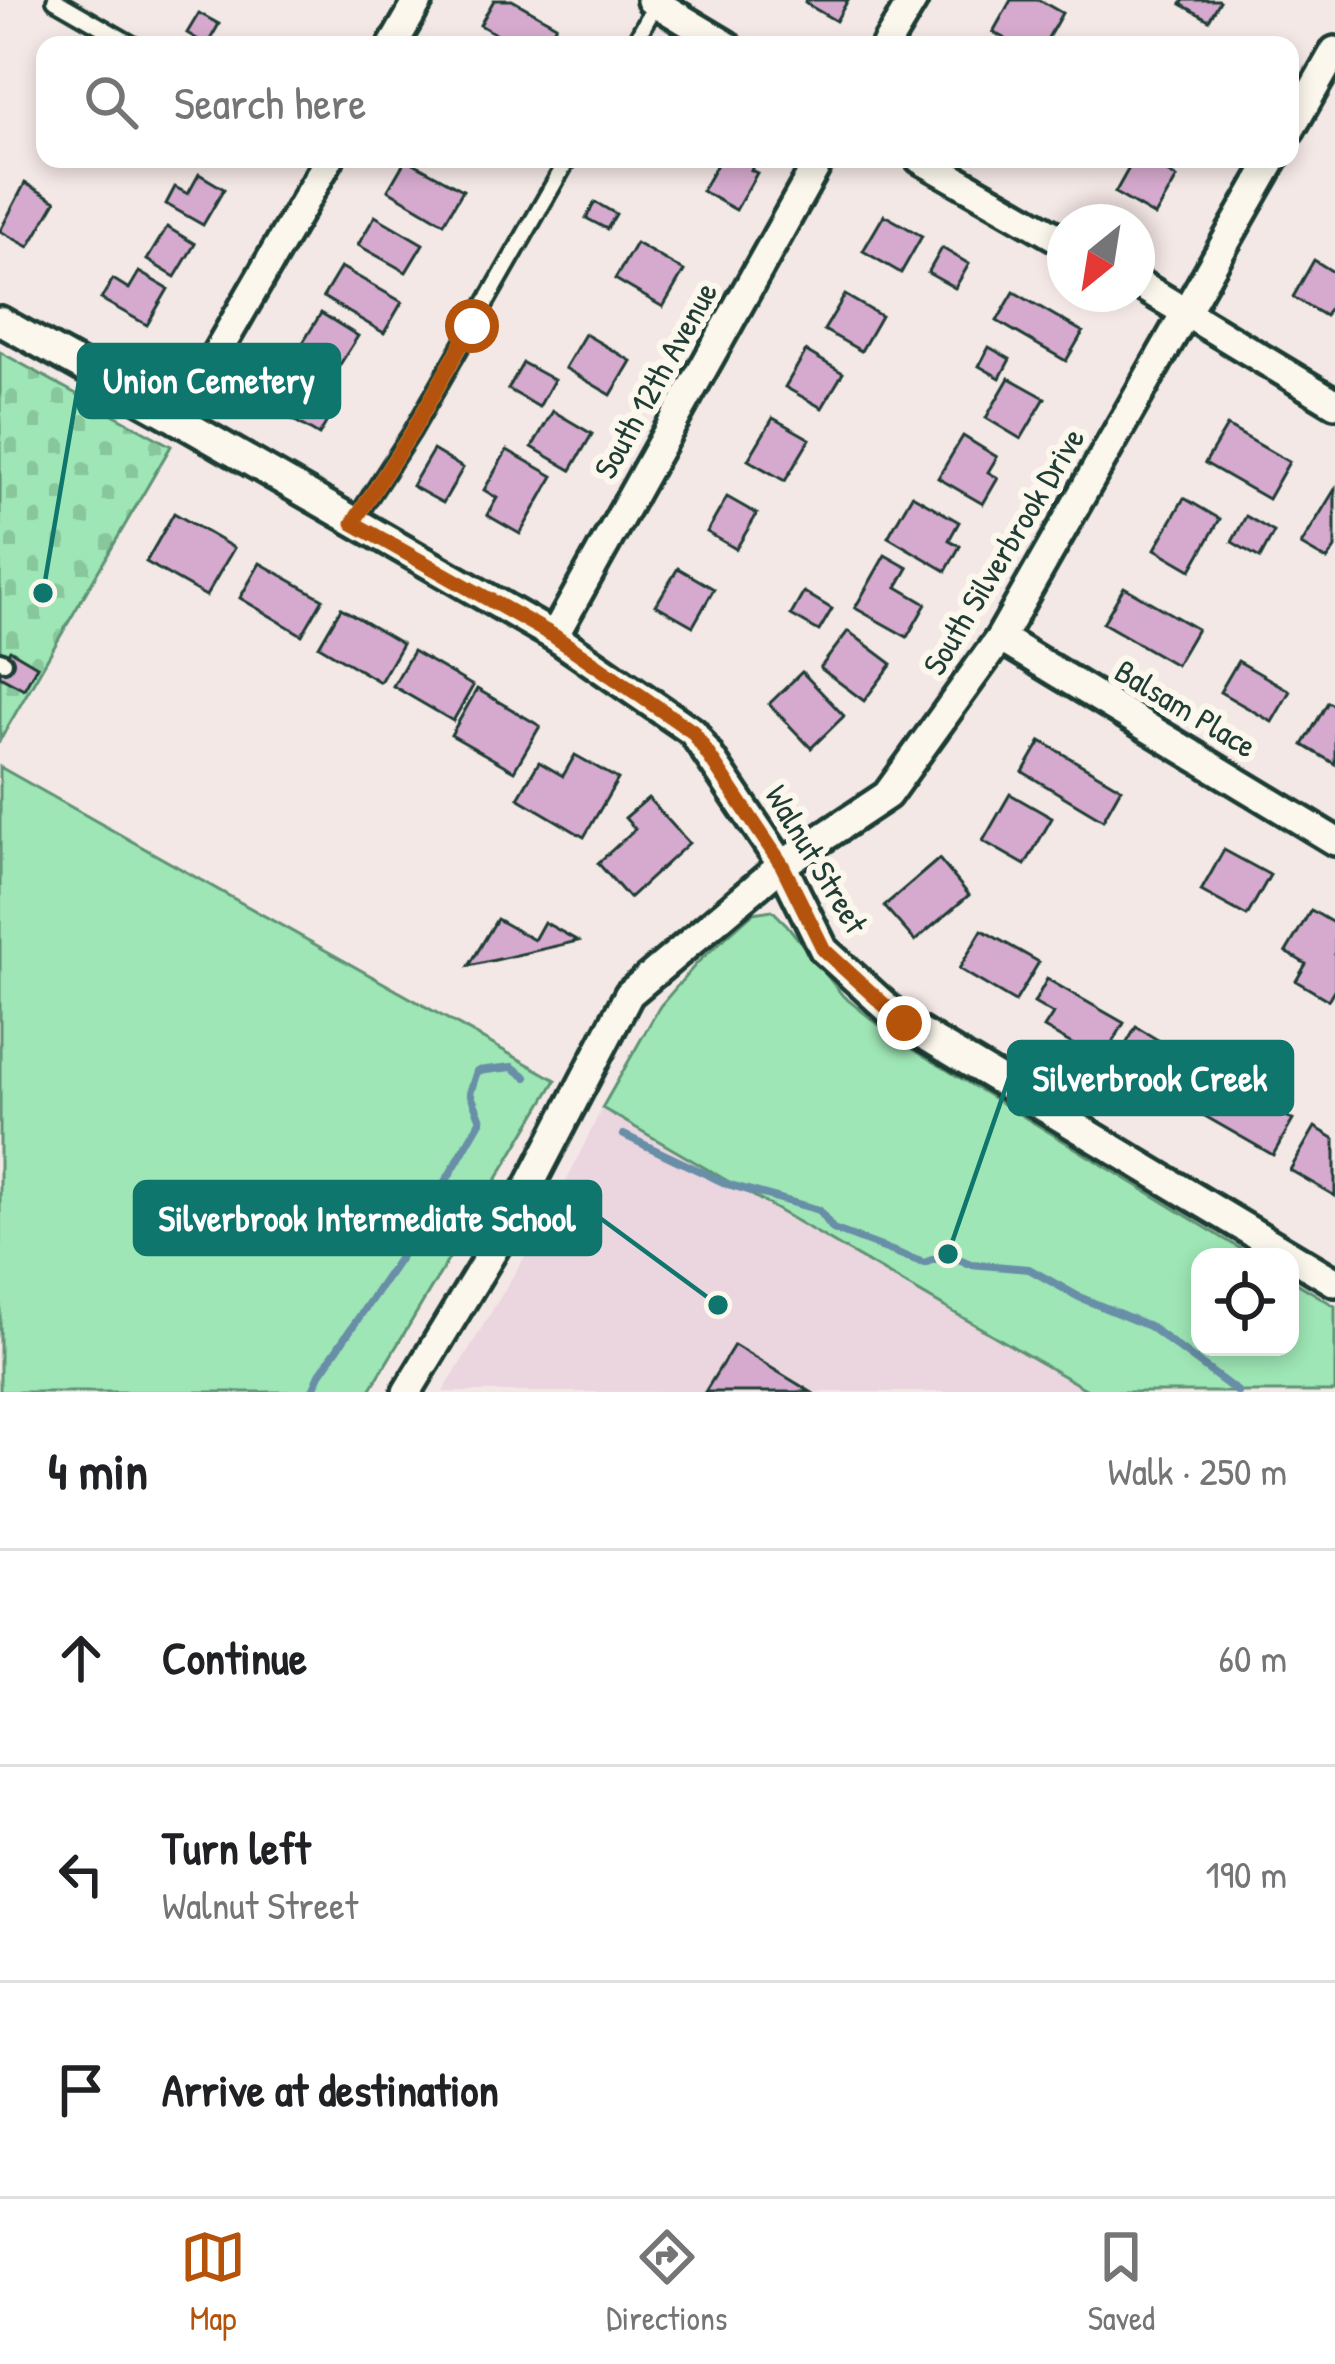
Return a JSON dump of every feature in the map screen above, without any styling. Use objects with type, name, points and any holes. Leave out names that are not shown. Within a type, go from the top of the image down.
[{"type":"street","points":[[398,36],[418,0]]},
{"type":"street","points":[[891,36],[913,0]]},
{"type":"street","points":[[656,1],[712,36]]},
{"type":"street","points":[[1299,114],[1335,51]]},
{"type":"street","points":[[178,420],[324,168]]},
{"type":"street","name":"South 12th Avenue","points":[[554,636],[815,168]]},
{"type":"street","points":[[936,168],[1047,232]]},
{"type":"street","name":"South Silverbrook Drive","points":[[407,1392],[512,1219],[629,994],[782,865],[887,795],[1000,638],[1268,168]]},
{"type":"street","points":[[1155,294],[1335,403]]},
{"type":"street","name":"Walnut Street","points":[[2,326],[178,420],[554,636],[693,732],[782,865],[824,950],[904,1023],[1335,1282]]},
{"type":"street","name":"Balsam Place","points":[[1000,638],[1335,841]]},
{"type":"lane","points":[[55,0],[117,36]]},
{"type":"lane","points":[[638,36],[656,1]]},
{"type":"lane","points":[[353,523],[412,432],[563,168]]},
{"type":"shaded area","points":[[602,1108],[1091,1392],[443,1392],[548,1218]]},
{"type":"green space","points":[[0,352],[171,446],[0,740]]},
{"type":"green space","points":[[0,767],[556,1080],[369,1392],[0,1392]]},
{"type":"green space","points":[[772,910],[843,996],[898,1040],[1239,1248],[1191,1248],[1191,1356],[1299,1356],[1299,1284],[1335,1306],[1335,1392],[1091,1392],[602,1108],[660,1006],[697,963],[753,913]]},
{"type":"building","points":[[494,0],[512,0],[556,25],[550,36],[499,36],[480,25]]},
{"type":"building","points":[[848,0],[836,21],[805,3]]},
{"type":"building","points":[[1011,0],[1039,0],[1062,13],[1049,36],[993,32]]},
{"type":"building","points":[[1184,0],[1220,1],[1209,20],[1181,4]]},
{"type":"building","points":[[199,13],[219,24],[212,36],[187,33]]},
{"type":"building","points":[[401,168],[423,168],[463,190],[444,223],[388,190]]},
{"type":"building","points":[[715,168],[752,168],[757,173],[736,210],[702,191]]},
{"type":"building","points":[[1129,168],[1160,168],[1177,178],[1155,216],[1155,204],[1134,204],[1115,193]]},
{"type":"building","points":[[199,174],[224,189],[203,225],[166,204],[175,187],[188,194]]},
{"type":"building","points":[[25,183],[56,201],[29,247],[0,231]]},
{"type":"building","points":[[595,202],[616,214],[607,229],[586,218]]},
{"type":"building","points":[[884,215],[922,236],[901,273],[863,251]]},
{"type":"building","points":[[375,216],[423,244],[406,272],[358,245]]},
{"type":"building","points":[[167,227],[195,244],[175,277],[147,260]]},
{"type":"building","points":[[636,243],[684,271],[663,307],[615,279]]},
{"type":"building","points":[[942,248],[969,264],[955,288],[928,273]]},
{"type":"building","points":[[1314,260],[1335,273],[1335,299],[1325,316],[1293,297]]},
{"type":"building","points":[[341,267],[402,302],[384,333],[323,297]]},
{"type":"building","points":[[139,272],[168,289],[147,325],[101,299],[113,279],[129,289]]},
{"type":"building","points":[[1014,292],[1083,332],[1066,361],[997,321]]},
{"type":"building","points":[[845,295],[881,316],[861,351],[824,330]]},
{"type":"building","points":[[321,313],[358,336],[334,374],[298,351]]},
{"type":"building","points":[[585,334],[631,361],[611,395],[565,368]]},
{"type":"building","points":[[989,347],[1010,359],[1000,378],[979,366]]},
{"type":"building","points":[[806,351],[843,373],[822,408],[785,387]]},
{"type":"building","points":[[523,363],[554,380],[539,407],[508,389]]},
{"type":"building","points":[[291,378],[337,404],[319,435],[273,408]]},
{"type":"building","points":[[1009,378],[1045,398],[1021,439],[986,418]]},
{"type":"building","points":[[553,411],[592,434],[571,470],[532,447]]},
{"type":"building","points":[[773,418],[810,439],[785,481],[748,460]]},
{"type":"building","points":[[1227,426],[1289,462],[1268,499],[1205,463]]},
{"type":"building","points":[[963,436],[997,457],[988,472],[998,478],[983,504],[938,478]]},
{"type":"building","points":[[433,450],[463,468],[443,503],[412,486]]},
{"type":"building","points":[[507,450],[553,476],[520,534],[487,515],[497,498],[484,490]]},
{"type":"building","points":[[1335,489],[1335,548],[1327,560],[1301,545]]},
{"type":"building","points":[[912,495],[959,522],[949,540],[960,546],[946,571],[888,537]]},
{"type":"building","points":[[727,497],[757,514],[736,549],[707,532]]},
{"type":"building","points":[[1184,498],[1220,519],[1191,570],[1155,549]]},
{"type":"building","points":[[174,513],[234,548],[206,596],[146,562]]},
{"type":"building","points":[[1246,516],[1274,532],[1260,558],[1232,542]]},
{"type":"building","points":[[885,555],[908,568],[897,587],[926,604],[907,637],[855,608]]},
{"type":"building","points":[[260,563],[323,599],[302,635],[240,598]]},
{"type":"building","points":[[678,568],[714,589],[693,626],[656,605]]},
{"type":"building","points":[[1124,587],[1197,629],[1176,665],[1103,623]]},
{"type":"building","points":[[804,592],[832,609],[819,631],[791,615]]},
{"type":"building","points":[[341,608],[402,644],[380,682],[319,646]]},
{"type":"building","points":[[848,631],[892,664],[864,701],[820,668]]},
{"type":"building","points":[[10,650],[37,666],[24,689],[0,676]]},
{"type":"building","points":[[413,651],[473,686],[453,721],[393,686]]},
{"type":"building","points":[[1238,661],[1290,691],[1272,722],[1220,692]]},
{"type":"building","points":[[802,672],[844,716],[811,748],[769,704]]},
{"type":"building","points":[[477,689],[540,726],[514,771],[451,735]]},
{"type":"building","points":[[1328,702],[1335,706],[1335,764],[1303,745]]},
{"type":"building","points":[[1041,741],[1121,788],[1103,820],[1023,772]]},
{"type":"building","points":[[575,755],[618,779],[584,837],[518,798],[539,762],[563,776]]},
{"type":"building","points":[[1010,794],[1052,818],[1025,865],[983,841]]},
{"type":"building","points":[[648,798],[689,843],[629,898],[598,863],[635,829],[625,818]]},
{"type":"building","points":[[1224,850],[1270,875],[1247,916],[1201,891]]},
{"type":"building","points":[[939,859],[969,895],[915,941],[884,906]]},
{"type":"building","points":[[1311,910],[1335,924],[1335,988],[1328,1000],[1296,981],[1306,964],[1286,952]]},
{"type":"building","points":[[497,919],[534,940],[544,922],[578,941],[469,966]]},
{"type":"building","points":[[982,930],[1039,962],[1015,1002],[959,969]]},
{"type":"building","points":[[1047,979],[1124,1023],[1102,1061],[1044,1028],[1053,1014],[1034,1003]]},
{"type":"building","points":[[1136,1027],[1212,1072],[1198,1097],[1169,1081],[1162,1093],[1114,1065]]},
{"type":"building","points":[[1223,1080],[1293,1120],[1273,1155],[1203,1115]]},
{"type":"building","points":[[1315,1127],[1335,1139],[1335,1196],[1290,1170]]},
{"type":"building","points":[[734,1345],[788,1378],[811,1392],[705,1392]]},
{"type":"waterway","points":[[312,1392],[412,1240],[481,1120],[470,1093],[477,1071],[512,1067],[526,1077]]},
{"type":"waterway","points":[[624,1135],[727,1184],[819,1210],[833,1229],[924,1263],[948,1254],[970,1264],[1029,1269],[1079,1297],[1149,1326],[1238,1392]]},
{"type":"place","name":"Union Cemetery","points":[[43,593]]},
{"type":"place","name":"Silverbrook Creek","points":[[948,1254]]},
{"type":"place","name":"Silverbrook Intermediate School","points":[[718,1305]]},
{"type":"route","points":[[472,326],[353,523],[554,636],[693,732],[782,865],[824,950],[904,1023]]}]
